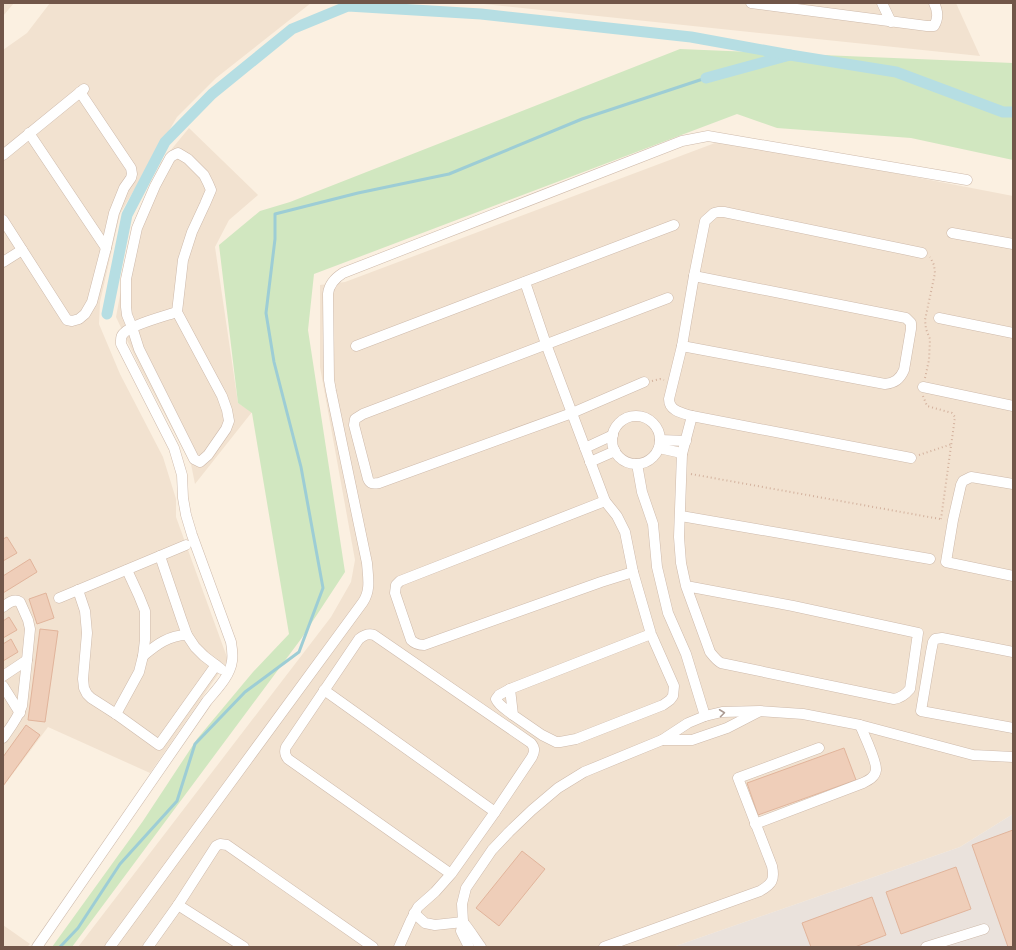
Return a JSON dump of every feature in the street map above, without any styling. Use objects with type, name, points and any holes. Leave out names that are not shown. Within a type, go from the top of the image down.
[{"type":"street","points":[[751,3],[926,26],[934,26],[937,22],[938,15],[934,3]]},
{"type":"street","points":[[827,3],[833,14]]},
{"type":"street","points":[[882,3],[891,22]]},
{"type":"street","points":[[3,155],[82,90],[131,168],[132,174],[121,194],[114,213],[92,302],[85,314],[72,322],[67,320],[3,220]]},
{"type":"street","points":[[29,134],[106,248]]},
{"type":"street","points":[[110,947],[367,595],[367,563],[329,380],[328,294],[332,282],[338,276],[682,141],[708,136],[967,180]]},
{"type":"street","points":[[178,153],[188,159],[204,175],[211,190],[206,204],[192,232],[183,260],[177,312],[222,396],[229,421],[226,429],[208,456],[200,462],[194,459],[139,349],[127,315],[126,307],[126,280],[137,228],[155,186],[170,158],[178,153]]},
{"type":"street","points":[[911,458],[692,416],[674,410],[669,403],[669,399],[682,346],[705,221],[714,213],[724,212],[922,253]]},
{"type":"street","points":[[356,346],[674,226]]},
{"type":"street","points":[[952,233],[1013,244]]},
{"type":"street","points":[[3,262],[22,250]]},
{"type":"street","points":[[682,346],[885,384],[897,380],[902,376],[904,370],[911,326],[909,320],[903,316],[694,276]]},
{"type":"street","points":[[525,282],[546,344],[605,501],[617,516],[625,532],[633,572],[651,634],[674,686],[673,696],[667,703],[576,739],[560,742],[556,742],[542,735],[513,715],[496,699],[499,695],[510,689],[651,634]]},
{"type":"street","points":[[644,382],[572,413],[379,483],[372,484],[369,482],[354,425],[355,419],[363,414],[668,298]]},
{"type":"street","points":[[37,947],[207,701],[228,674],[233,660],[231,642],[186,515],[183,498],[182,475],[174,448],[120,338],[132,327],[177,312]]},
{"type":"street","points":[[939,318],[1013,333]]},
{"type":"street","points":[[923,387],[1013,406]]},
{"type":"street","points":[[635,416],[643,417],[650,420],[656,426],[659,432],[660,444],[655,455],[644,463],[630,463],[624,461],[615,451],[612,444],[613,435],[616,428],[627,418],[635,416]]},
{"type":"street","points":[[686,586],[793,606],[918,633],[910,689],[902,697],[894,699],[717,661],[710,652],[686,586],[681,563],[679,537],[681,516],[682,454],[692,416]]},
{"type":"street","points":[[584,448],[613,435]]},
{"type":"street","points":[[660,444],[686,441]]},
{"type":"street","points":[[660,444],[682,454]]},
{"type":"street","points":[[590,462],[615,451]]},
{"type":"street","points":[[637,464],[642,492],[653,524],[657,567],[668,613],[686,654],[705,716]]},
{"type":"street","points":[[1013,484],[977,477],[971,477],[963,481],[953,520],[946,562],[1013,576]]},
{"type":"street","points":[[605,501],[400,581],[394,589],[411,640],[417,644],[424,645],[633,572]]},
{"type":"street","points":[[681,516],[930,559]]},
{"type":"street","points":[[59,598],[186,545]]},
{"type":"street","points":[[160,556],[187,635],[195,647],[204,656],[228,674]]},
{"type":"street","points":[[116,714],[139,672],[143,656],[144,611],[127,570]]},
{"type":"street","points":[[78,590],[85,610],[87,633],[83,679],[84,688],[87,694],[159,745],[216,665]]},
{"type":"street","points":[[3,607],[13,600],[20,602],[28,620],[30,629],[22,706],[20,713],[3,738]]},
{"type":"street","points":[[399,947],[414,913],[451,874],[532,757],[534,747],[531,743],[374,635],[371,634],[363,636],[359,639],[286,747],[286,756],[288,759],[451,874]]},
{"type":"street","points":[[143,656],[158,643],[166,639],[175,636],[187,635]]},
{"type":"street","points":[[1013,652],[942,638],[936,639],[931,652],[921,711],[1013,728]]},
{"type":"street","points":[[916,648],[931,652]]},
{"type":"street","points":[[3,676],[27,660]]},
{"type":"street","points":[[3,686],[20,713]]},
{"type":"street","points":[[510,689],[513,715]]},
{"type":"street","points":[[910,689],[924,693]]},
{"type":"street","points":[[324,690],[495,812]]},
{"type":"street","points":[[662,740],[692,740],[727,728],[760,711]]},
{"type":"street","points":[[469,947],[461,931],[463,922],[462,904],[466,888],[492,850],[532,810],[558,788],[584,772],[662,740],[688,723],[705,716],[722,712],[760,711],[803,714],[860,725],[974,755],[1013,757]]},
{"type":"street","points":[[755,824],[870,780],[876,771],[876,764],[860,725]]},
{"type":"street","points":[[604,947],[766,888],[773,878],[772,866],[738,778],[819,748]]},
{"type":"street","points":[[148,947],[178,905],[216,846],[220,844],[227,845],[373,947]]},
{"type":"street","points":[[178,905],[244,947]]},
{"type":"street","points":[[414,913],[425,923],[435,925],[463,922]]},
{"type":"street","points":[[463,922],[469,928],[481,947]]},
{"type":"street","points":[[926,947],[984,929]]},
{"type":"path","points":[[644,382],[660,379],[672,383]]},
{"type":"path","points":[[911,458],[952,444]]},
{"type":"path","points":[[682,473],[953,520]]},
{"type":"shaded area","points":[[3,3],[14,3],[3,16]]},
{"type":"shaded area","points":[[50,3],[311,3],[216,78],[177,117],[120,214],[100,302],[99,324],[120,374],[163,457],[176,499],[176,517],[228,660],[150,773],[48,727],[3,787],[3,50],[27,33]]},
{"type":"shaded area","points":[[474,3],[956,3],[980,56]]},
{"type":"shaded area","points":[[189,128],[258,195],[229,220],[215,247],[238,403],[252,412],[195,484],[191,464],[141,370],[116,317],[133,226],[161,162]]},
{"type":"shaded area","points":[[723,140],[1013,196],[1013,814],[960,847],[673,947],[78,947],[331,617],[351,582],[355,560],[320,367],[320,285],[345,282]]},
{"type":"shaded area","points":[[1013,814],[1013,947],[673,947],[960,847]]},
{"type":"shaded area","points":[[3,925],[30,944],[27,947],[3,947]]},
{"type":"green space","points":[[680,49],[1013,63],[1013,160],[911,138],[777,128],[737,114],[314,274],[308,330],[345,572],[301,639],[72,947],[52,947],[143,821],[197,739],[253,672],[289,634],[252,413],[238,403],[219,245],[260,211],[290,202]]},
{"type":"building","points":[[7,537],[17,553],[3,561],[3,539]]},
{"type":"building","points":[[30,559],[37,572],[3,593],[3,576]]},
{"type":"building","points":[[46,593],[54,618],[37,624],[29,599]]},
{"type":"building","points":[[9,617],[17,630],[3,638],[3,621]]},
{"type":"building","points":[[40,629],[58,631],[45,722],[28,720]]},
{"type":"building","points":[[11,639],[18,652],[3,661],[3,644]]},
{"type":"building","points":[[26,725],[40,735],[3,786],[3,757]]},
{"type":"building","points":[[844,748],[856,780],[758,815],[747,783]]},
{"type":"building","points":[[1013,830],[1013,947],[1008,947],[972,845]]},
{"type":"building","points":[[522,851],[545,869],[499,926],[476,908]]},
{"type":"building","points":[[956,867],[971,909],[901,934],[886,892]]},
{"type":"building","points":[[872,897],[886,935],[855,947],[811,947],[802,923]]},
{"type":"waterway","points":[[107,314],[127,215],[165,142],[212,94],[292,29],[348,6],[481,14],[691,37],[790,55]]},
{"type":"waterway","points":[[706,78],[790,55],[896,72],[1003,112],[1013,112]]},
{"type":"waterway","points":[[60,947],[78,928],[120,864],[177,801],[195,744],[245,692],[299,652],[323,588],[301,467],[274,362],[266,313],[275,239],[275,214],[358,193],[449,174],[582,119],[706,78]]}]
